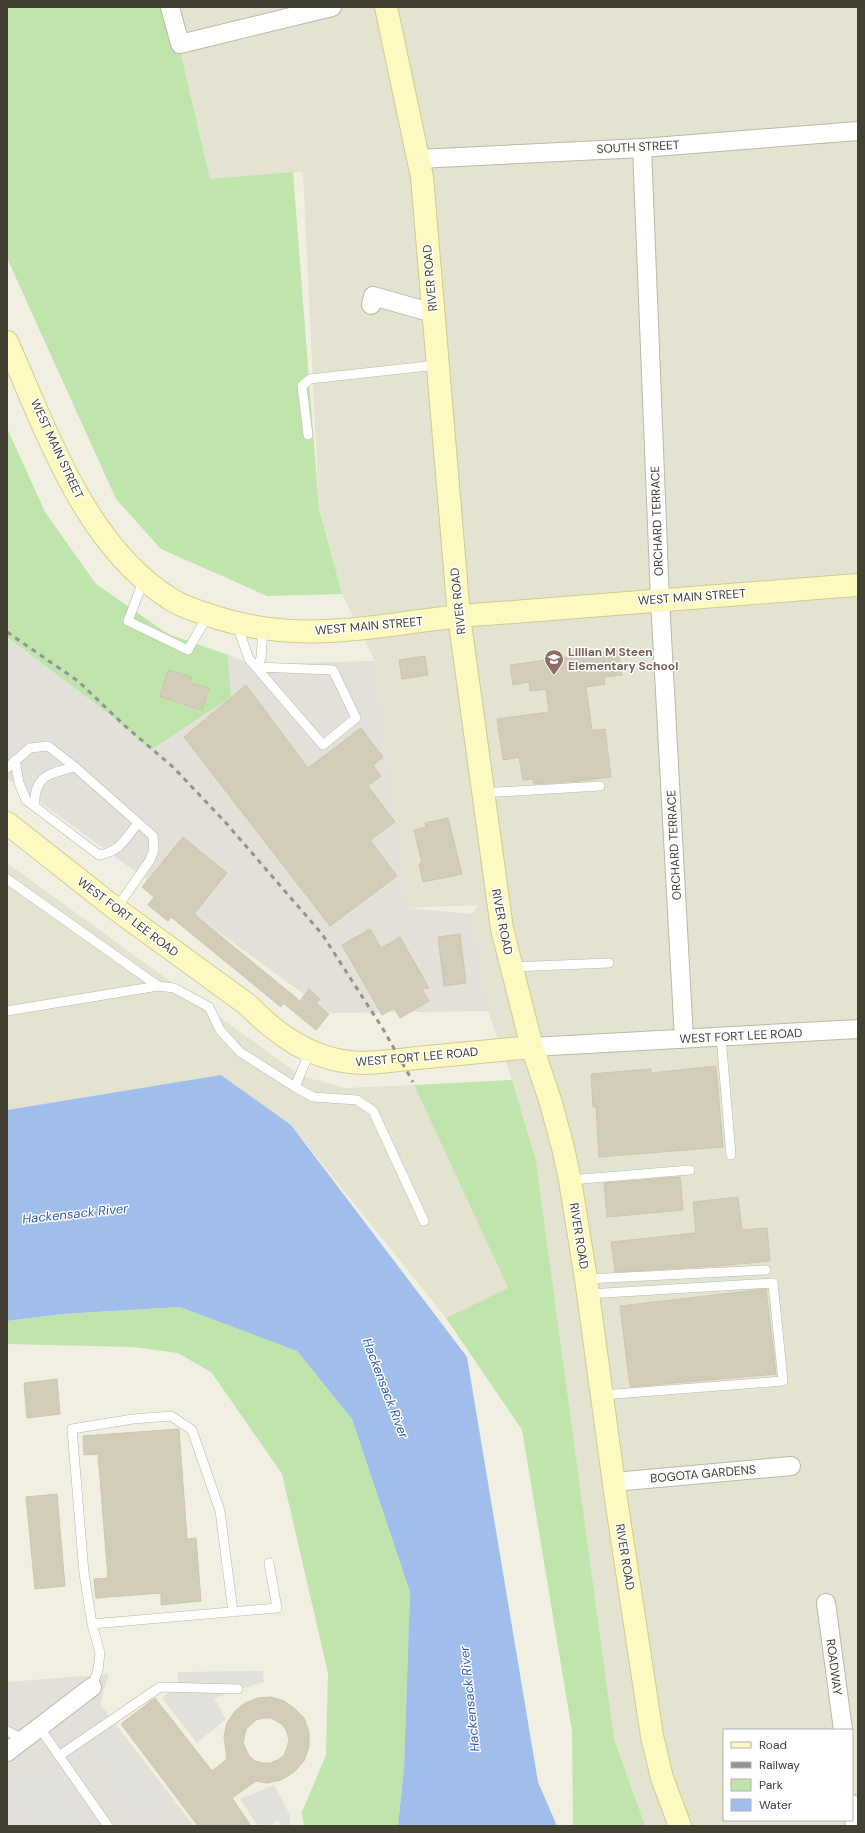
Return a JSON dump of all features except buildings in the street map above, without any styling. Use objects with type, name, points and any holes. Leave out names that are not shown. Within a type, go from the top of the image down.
[{"type":"main road","name":"RIVER ROAD","points":[[386,7],[422,177],[459,616],[482,793],[502,929],[532,1047],[551,1103],[570,1180],[587,1287],[614,1482],[652,1736],[662,1778],[680,1826]]},
{"type":"main road","name":"WEST MAIN STREET","points":[[7,343],[68,477],[86,510],[107,540],[144,579],[170,600],[237,625],[263,629],[329,632],[372,629],[459,616],[858,585]]},
{"type":"main road","name":"WEST FORT LEE ROAD","points":[[7,823],[116,909],[248,1005],[281,1035],[310,1051],[325,1057],[350,1063],[402,1060],[532,1047]]},
{"type":"street","points":[[170,7],[180,44],[332,7]]},
{"type":"street","name":"SOUTH STREET","points":[[418,159],[642,148],[858,131]]},
{"type":"street","name":"ORCHARD TERRACE","points":[[642,148],[660,600],[684,1039]]},
{"type":"street","points":[[371,305],[373,296],[433,313]]},
{"type":"street","name":"WEST FORT LEE ROAD","points":[[532,1047],[858,1029]]},
{"type":"street","name":"BOGOTA GARDENS","points":[[614,1482],[791,1466]]},
{"type":"street","name":"ROADWAY","points":[[826,1603],[842,1729]]},
{"type":"street","points":[[7,1752],[92,1687]]},
{"type":"street","points":[[853,1811],[855,1826]]},
{"type":"lane","points":[[308,435],[302,386],[310,379],[437,365]]},
{"type":"lane","points":[[144,579],[128,622],[188,650],[208,615]]},
{"type":"lane","points":[[237,625],[249,659],[323,744],[356,718],[333,670],[256,667]]},
{"type":"lane","points":[[256,667],[262,658],[263,629]]},
{"type":"lane","points":[[7,768],[30,748],[48,746],[75,767],[153,836],[154,850],[150,860],[116,909]]},
{"type":"lane","points":[[15,760],[21,789],[26,800],[100,855],[110,854],[117,850],[138,823]]},
{"type":"lane","points":[[36,806],[36,786],[42,779],[49,774],[75,767]]},
{"type":"lane","points":[[482,793],[600,786]]},
{"type":"lane","points":[[7,879],[158,986]]},
{"type":"lane","points":[[511,968],[610,963]]},
{"type":"lane","points":[[7,1012],[158,986],[174,988],[209,1007],[220,1030],[240,1052],[294,1087],[313,1097],[357,1100],[373,1111],[424,1221]]},
{"type":"lane","points":[[721,1037],[731,1155]]},
{"type":"lane","points":[[294,1087],[310,1051]]},
{"type":"lane","points":[[570,1180],[690,1170]]},
{"type":"lane","points":[[587,1287],[766,1270]]},
{"type":"lane","points":[[587,1287],[773,1283],[783,1381],[602,1395]]},
{"type":"lane","points":[[92,1687],[98,1670],[100,1653],[92,1624],[84,1573],[72,1429],[141,1418],[171,1416],[192,1430],[220,1511],[233,1612]]},
{"type":"lane","points":[[92,1624],[277,1608],[269,1564]]},
{"type":"lane","points":[[59,1756],[160,1687],[238,1689]]},
{"type":"lane","points":[[39,1727],[108,1826]]},
{"type":"lane","points":[[7,1731],[24,1739]]},
{"type":"shaded area","points":[[170,7],[858,7],[858,1826],[635,1826],[614,1739],[536,1161],[512,1080],[488,1011],[472,914],[478,905],[407,908],[375,661],[342,594],[319,509],[303,172],[210,179]]},
{"type":"shaded area","points":[[7,637],[109,714],[151,750],[231,697],[228,655],[253,664],[375,661],[407,908],[472,914],[488,1011],[330,1013],[7,778]]},
{"type":"shaded area","points":[[7,863],[301,1076],[346,1088],[414,1085],[508,1288],[446,1318],[291,1125],[221,1075],[7,1110]]},
{"type":"shaded area","points":[[263,1671],[264,1682],[214,1698],[226,1719],[197,1743],[162,1698],[178,1686],[178,1672]]},
{"type":"shaded area","points":[[109,1674],[100,1704],[194,1826],[7,1826],[7,1682]]},
{"type":"shaded area","points":[[107,1726],[168,1802],[138,1826],[100,1780],[109,1772],[86,1743]]},
{"type":"shaded area","points":[[30,1768],[39,1780],[51,1771],[90,1821],[83,1826],[9,1826],[22,1815],[7,1796],[7,1786]]},
{"type":"shaded area","points":[[274,1785],[290,1815],[290,1826],[280,1826],[279,1820],[269,1826],[258,1826],[240,1799]]},
{"type":"green space","points":[[7,7],[170,7],[210,179],[293,172],[319,509],[342,594],[267,596],[161,549],[116,499],[7,258]]},
{"type":"green space","points":[[7,428],[45,512],[96,584],[168,634],[228,655],[231,697],[151,750],[109,714],[7,637]]},
{"type":"green space","points":[[512,1080],[536,1161],[614,1739],[645,1826],[573,1826],[572,1731],[522,1430],[446,1318],[508,1288],[414,1085]]},
{"type":"green space","points":[[180,1307],[297,1351],[352,1419],[410,1592],[404,1768],[398,1826],[304,1826],[302,1812],[326,1755],[328,1673],[282,1474],[212,1373],[178,1353],[133,1347],[7,1344],[7,1321],[62,1314]]},
{"type":"water","name":"Hackensack River","points":[[221,1075],[291,1125],[467,1357],[538,1782],[557,1826],[398,1826],[404,1768],[410,1592],[352,1419],[297,1351],[180,1307],[62,1314],[7,1321],[7,1110]]},
{"type":"railway","points":[[7,632],[78,681],[124,725],[173,767],[226,823],[322,934],[383,1029],[413,1082]]},
{"type":"place","name":"Lillian M Steen Elementary School","points":[[554,676]]}]
